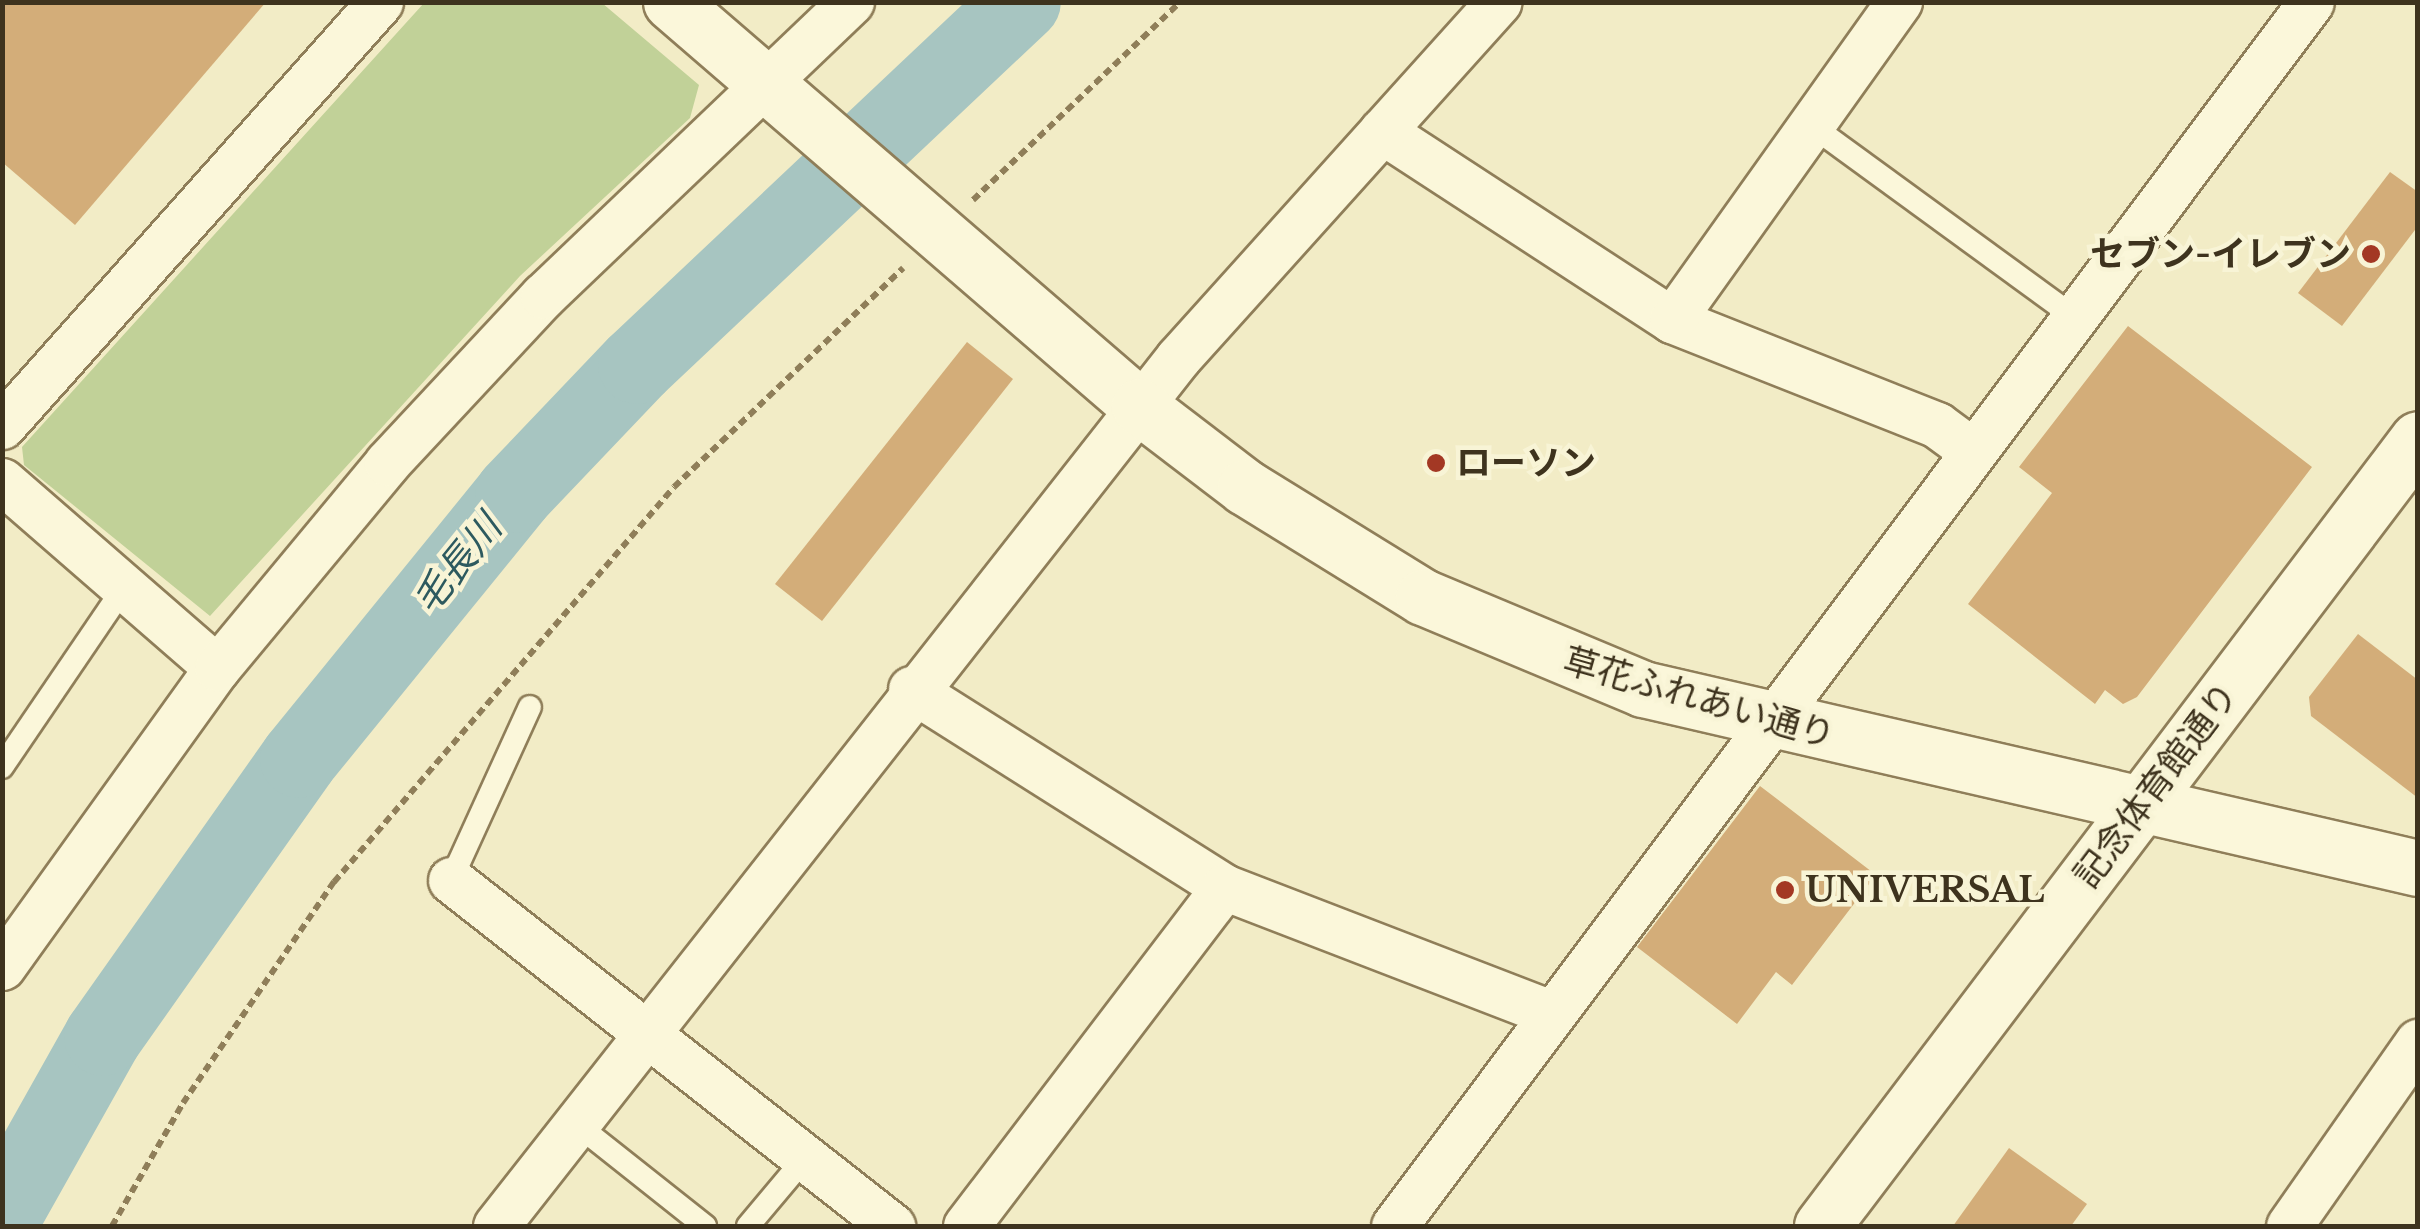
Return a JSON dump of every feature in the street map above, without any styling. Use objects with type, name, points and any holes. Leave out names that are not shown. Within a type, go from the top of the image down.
[{"type":"street","points":[[2,426],[380,2]]},
{"type":"street","name":"草花ふれあい通り","points":[[671,2],[930,230],[1139,406],[1244,487],[1423,597],[1644,689],[1768,723],[2418,868]]},
{"type":"street","points":[[2,967],[217,668],[543,296],[774,92],[851,2]]},
{"type":"street","points":[[496,1226],[911,690],[1139,406],[1498,2]]},
{"type":"street","points":[[1672,320],[1899,2]]},
{"type":"street","points":[[1394,1226],[1548,1012],[2311,2]]},
{"type":"street","points":[[1382,131],[1672,320],[1937,425],[1971,450]]},
{"type":"street","name":"記念体育館通り","points":[[1822,1226],[2418,440]]},
{"type":"street","points":[[2,481],[217,668]]},
{"type":"street","points":[[911,690],[1224,887],[1548,1012]]},
{"type":"street","points":[[450,880],[892,1226]]},
{"type":"street","points":[[966,1226],[1224,887]]},
{"type":"street","points":[[2289,1226],[2418,1042]]},
{"type":"lane","points":[[1811,125],[2074,317]]},
{"type":"lane","points":[[2,766],[123,589]]},
{"type":"lane","points":[[450,880],[530,707]]},
{"type":"lane","points":[[575,1123],[705,1226]]},
{"type":"lane","points":[[748,1226],[806,1157]]},
{"type":"path","points":[[930,230],[1180,2]]},
{"type":"green space","points":[[424,3],[602,3],[699,85],[690,118],[520,276],[210,616],[24,465],[22,447]]},
{"type":"building","points":[[2,2],[266,2],[75,225],[2,162]]},
{"type":"building","points":[[2390,172],[2418,192],[2418,226],[2342,326],[2298,293]]},
{"type":"building","points":[[2128,326],[2312,467],[2137,697],[2123,704],[2105,690],[2095,704],[1968,604],[2052,493],[2019,467]]},
{"type":"building","points":[[967,342],[1013,379],[822,621],[775,584]]},
{"type":"building","points":[[2358,634],[2418,680],[2418,798],[2311,716],[2309,697]]},
{"type":"building","points":[[1760,786],[1876,875],[1792,985],[1776,972],[1737,1024],[1637,947]]},
{"type":"building","points":[[2009,1148],[2087,1204],[2071,1226],[1953,1226]]},
{"type":"waterway","name":"毛長川","points":[[2,1217],[103,1037],[299,759],[514,494],[637,365],[1022,2]]},
{"type":"place","name":"セブン-イレブン","points":[[2371,254]]},
{"type":"place","name":"ローソン","points":[[1436,463]]},
{"type":"place","name":"UNIVERSAL","points":[[1785,890]]}]
